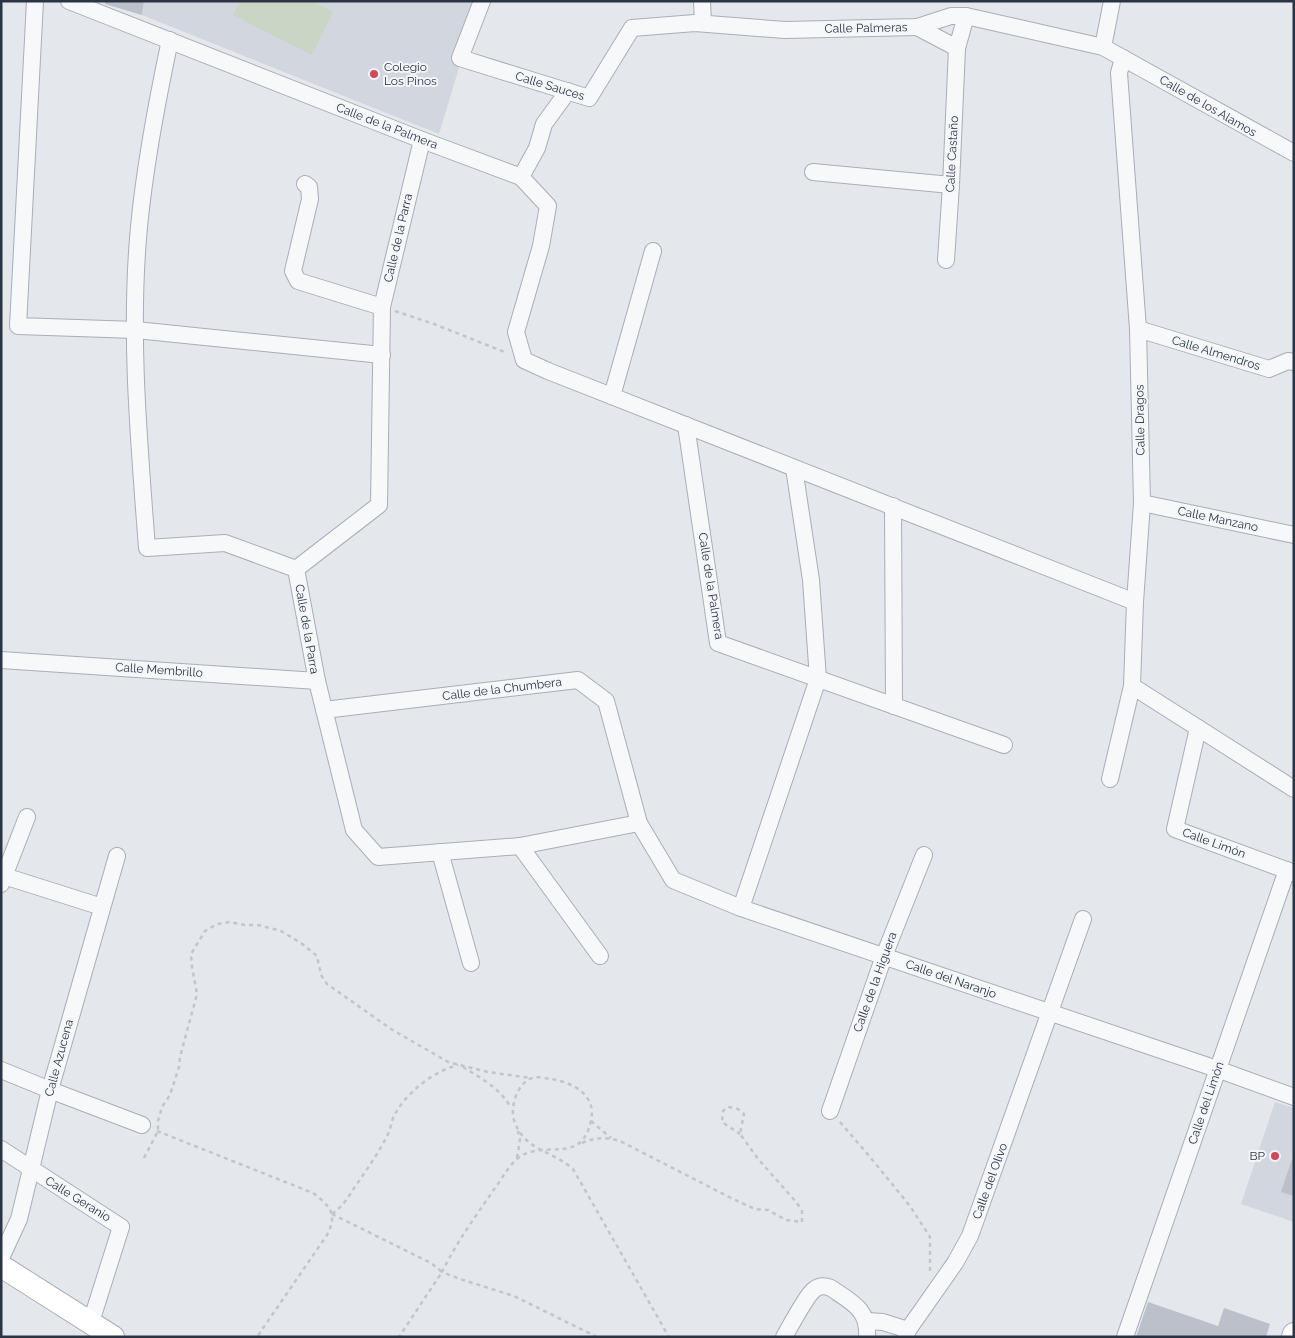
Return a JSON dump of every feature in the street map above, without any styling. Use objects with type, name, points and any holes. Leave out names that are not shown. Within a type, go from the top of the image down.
[{"type":"street","points":[[35,1],[18,326],[136,330],[382,355]]},
{"type":"street","name":"Calle Sauces","points":[[482,1],[460,58],[589,98],[632,28]]},
{"type":"street","points":[[702,1],[703,23]]},
{"type":"street","points":[[1103,47],[1112,1]]},
{"type":"street","name":"Calle de la Palmera","points":[[79,3],[422,140],[521,177],[548,206],[541,246],[516,332],[524,360]]},
{"type":"street","name":"Calle Palmeras","points":[[632,28],[703,23],[785,30],[917,27],[951,16],[966,16],[1103,47],[1123,58]]},
{"type":"street","name":"Calle Castaño","points":[[946,260],[957,48],[966,16]]},
{"type":"street","points":[[917,27],[957,48]]},
{"type":"street","points":[[170,40],[157,101],[139,227],[136,330],[139,436],[147,548],[225,543],[296,568]]},
{"type":"street","name":"Calle de los Alamos","points":[[1123,58],[1294,153]]},
{"type":"street","name":"Calle Dragos","points":[[1110,780],[1132,686],[1135,602],[1142,504],[1138,329],[1119,73],[1123,58]]},
{"type":"street","points":[[521,177],[537,148],[544,124],[568,91]]},
{"type":"street","name":"Calle de la Parra","points":[[422,140],[382,307],[379,505],[296,568],[316,681],[354,830],[378,857],[520,846],[639,823]]},
{"type":"street","points":[[813,172],[951,185]]},
{"type":"street","points":[[305,184],[308,187],[310,199],[293,271],[295,278],[298,281],[382,307]]},
{"type":"street","points":[[612,396],[653,251]]},
{"type":"street","name":"Calle Almendros","points":[[1138,329],[1269,369],[1288,361],[1294,362]]},
{"type":"street","points":[[524,360],[1135,602]]},
{"type":"street","name":"Calle de la Palmera","points":[[686,425],[718,643],[1004,745]]},
{"type":"street","points":[[741,908],[818,679],[811,580],[794,468]]},
{"type":"street","name":"Calle Manzano","points":[[1142,504],[1294,535]]},
{"type":"street","points":[[893,506],[894,706]]},
{"type":"street","name":"Calle Membrillo","points":[[1,660],[316,681]]},
{"type":"street","name":"Calle de la Chumbera","points":[[324,710],[578,680],[606,701],[639,823]]},
{"type":"street","points":[[1132,686],[1294,789]]},
{"type":"street","name":"Calle Limón","points":[[1198,728],[1175,828],[1290,871]]},
{"type":"street","points":[[27,817],[2,878],[102,908]]},
{"type":"street","name":"Calle del Naranjo","points":[[639,823],[673,880],[741,908],[1218,1069],[1294,1097]]},
{"type":"street","points":[[520,846],[600,956]]},
{"type":"street","points":[[440,852],[471,963]]},
{"type":"street","name":"Calle de la Higuera","points":[[830,1111],[884,956],[924,855]]},
{"type":"street","name":"Calle Azucena","points":[[1,1258],[19,1219],[50,1090],[117,856]]},
{"type":"street","name":"Calle del Limón","points":[[1125,1337],[1218,1069],[1290,871]]},
{"type":"street","name":"Calle del Olivo","points":[[907,1333],[955,1263],[970,1236],[1083,919]]},
{"type":"street","points":[[1,1070],[142,1124]]},
{"type":"street","name":"Calle Geranio","points":[[1,1149],[121,1227],[90,1322]]},
{"type":"street","points":[[1,1266],[113,1337]]},
{"type":"street","points":[[784,1337],[812,1292],[820,1286],[831,1288],[861,1310],[867,1329],[883,1322],[907,1333]]},
{"type":"path","points":[[382,307],[434,324],[524,360]]},
{"type":"path","points":[[144,1158],[158,1131],[158,1121],[162,1107],[170,1095],[197,994],[191,954],[205,931],[217,924],[230,922],[245,926],[258,925],[281,931],[301,943],[316,956],[321,975],[327,984],[391,1029],[448,1062],[488,1072],[562,1080],[576,1086],[592,1104],[591,1121],[581,1144]]},
{"type":"path","points":[[332,1214],[339,1209],[363,1176],[388,1134],[395,1114],[414,1090],[449,1067],[458,1065],[480,1077],[498,1091],[512,1110]]},
{"type":"path","points":[[517,1159],[520,1140],[512,1114],[513,1102],[526,1081],[532,1078]]},
{"type":"path","points":[[591,1121],[614,1140],[731,1198],[755,1209],[768,1210],[786,1220],[802,1222],[802,1211],[797,1203],[759,1160],[740,1134],[722,1122],[723,1111],[728,1107],[738,1109],[744,1114],[740,1134]]},
{"type":"path","points":[[830,1111],[910,1206],[930,1237],[930,1275]]},
{"type":"path","points":[[142,1124],[313,1193],[327,1204],[332,1214],[332,1225],[257,1337]]},
{"type":"path","points":[[518,1130],[524,1139],[539,1150],[564,1161],[573,1169],[669,1337]]},
{"type":"path","points":[[399,1337],[442,1272],[448,1259],[517,1159],[530,1152],[562,1149],[581,1144],[592,1138],[614,1140]]},
{"type":"path","points":[[332,1214],[431,1263],[442,1272],[514,1296],[596,1337]]},
{"type":"shaded area","name":"Colegio Los Pinos","points":[[144,1],[479,1],[439,134],[142,15]]},
{"type":"shaded area","name":"BP","points":[[1275,1102],[1294,1108],[1294,1222],[1241,1204]]},
{"type":"green space","points":[[240,1],[312,1],[333,12],[312,55],[233,15]]},
{"type":"building","points":[[105,1],[144,1],[142,15],[105,4]]},
{"type":"building","name":"BP","points":[[1292,1159],[1294,1159],[1294,1196],[1281,1192]]},
{"type":"building","points":[[1148,1302],[1218,1326],[1224,1308],[1270,1324],[1266,1337],[1136,1337]]},
{"type":"place","name":"Colegio Los Pinos","points":[[374,74]]},
{"type":"place","name":"BP","points":[[1275,1156]]}]
